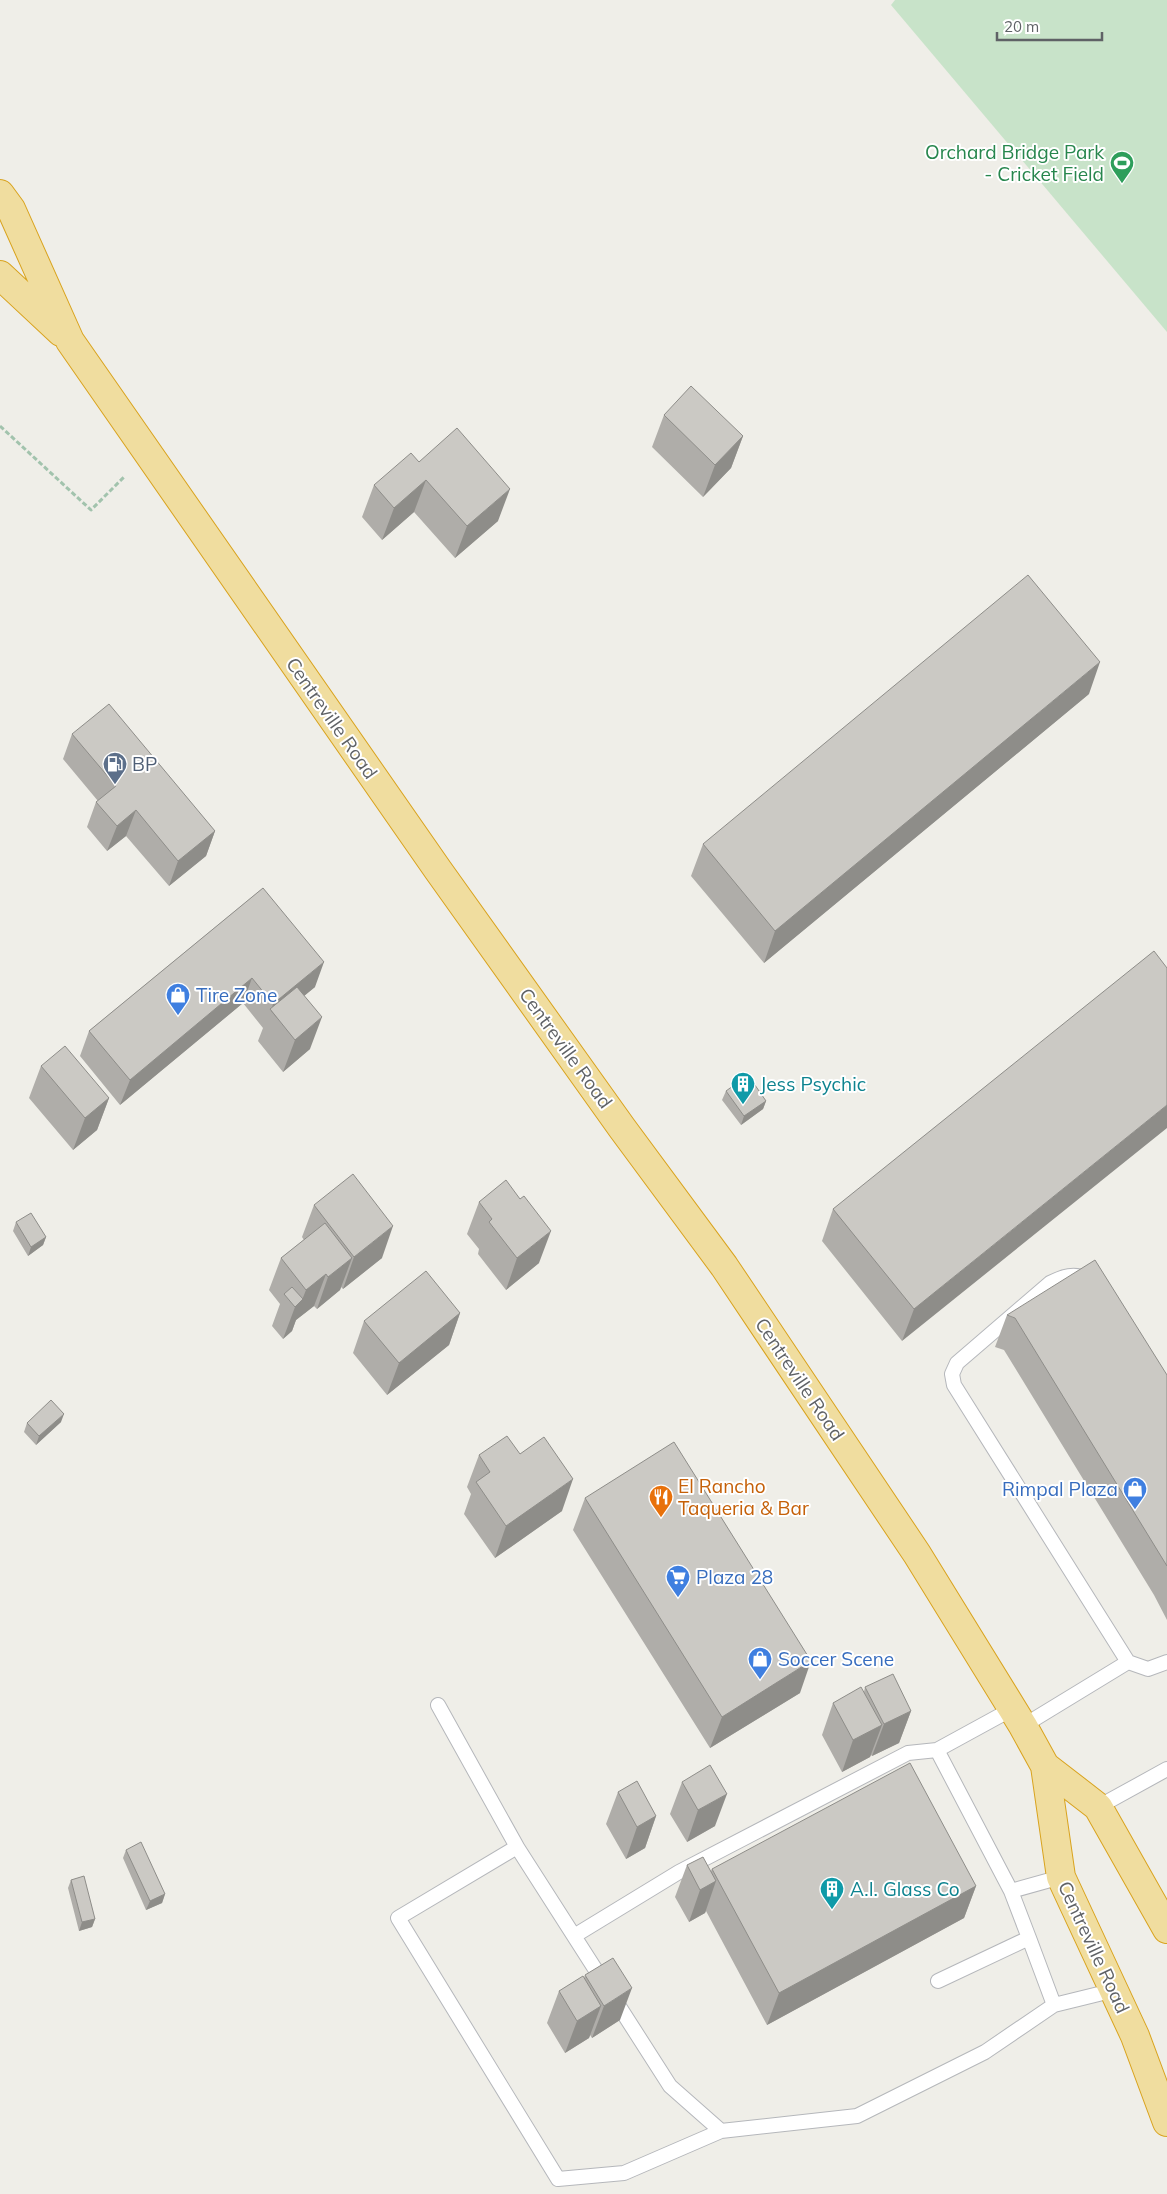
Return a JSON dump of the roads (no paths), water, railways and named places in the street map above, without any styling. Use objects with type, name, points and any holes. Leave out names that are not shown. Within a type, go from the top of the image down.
[{"type":"highway","name":"Centreville Road","points":[[0,194],[11,209],[70,341],[438,870],[622,1128],[724,1266],[917,1554],[1018,1717],[1045,1766],[1061,1877],[1136,2036],[1167,2122]]},
{"type":"highway","name":"Centreville Road","points":[[0,275],[70,341]]},
{"type":"highway","name":"Centreville Road","points":[[1045,1766],[1098,1807],[1166,1926]]},
{"type":"lane","points":[[1100,1288],[1084,1278],[1064,1276],[1050,1283],[957,1363],[952,1374],[954,1385],[1128,1662],[1148,1669],[1167,1662]]},
{"type":"lane","points":[[574,1936],[679,1872],[908,1753],[937,1750],[1018,1717],[1128,1662]]},
{"type":"lane","points":[[438,1705],[517,1847],[670,2086],[721,2131]]},
{"type":"lane","points":[[937,1750],[1011,1891],[1054,2005]]},
{"type":"lane","points":[[1098,1807],[1167,1769]]},
{"type":"lane","points":[[517,1847],[398,1918],[558,2179],[624,2173],[721,2131],[857,2116],[985,2052],[1054,2005],[1115,1990]]},
{"type":"lane","points":[[1011,1891],[1061,1877]]},
{"type":"lane","points":[[938,1982],[1029,1938]]},
{"type":"place","name":"Orchard Bridge Park - Cricket Field","points":[[1122,184]]},
{"type":"place","name":"BP","points":[[115,785]]},
{"type":"place","name":"Tire Zone","points":[[178,1016]]},
{"type":"place","name":"Jess Psychic","points":[[743,1105]]},
{"type":"place","name":"Rimpal Plaza","points":[[1135,1510]]},
{"type":"place","name":"El Rancho Taqueria & Bar","points":[[661,1518]]},
{"type":"place","name":"Plaza 28","points":[[678,1598]]},
{"type":"place","name":"Soccer Scene","points":[[760,1680]]},
{"type":"place","name":"A.I. Glass Co","points":[[832,1910]]}]
